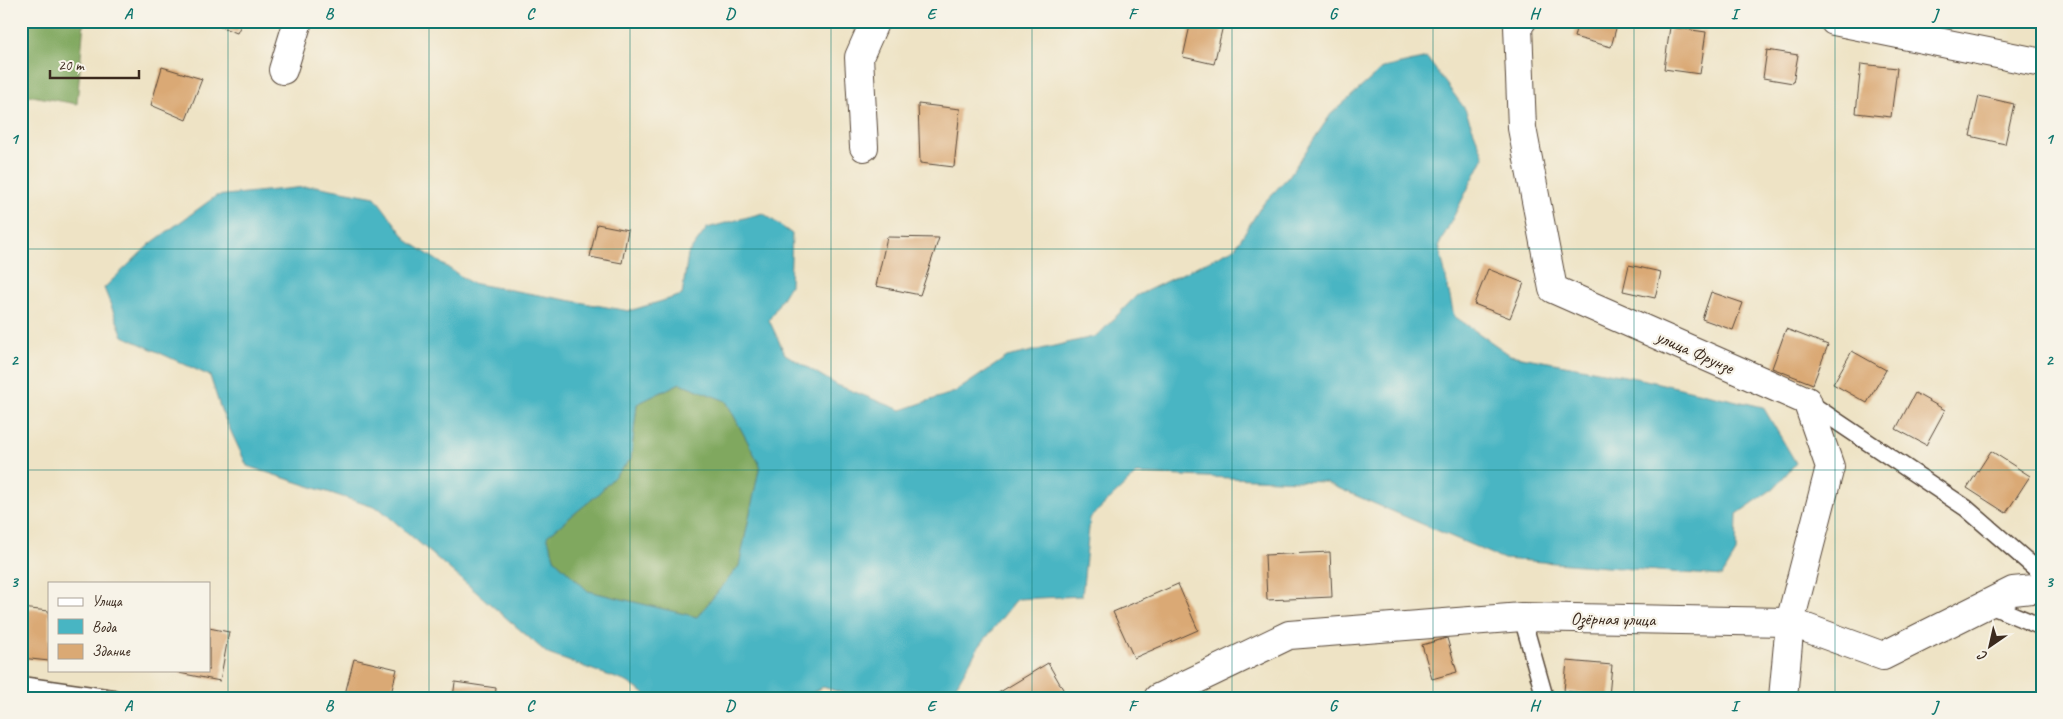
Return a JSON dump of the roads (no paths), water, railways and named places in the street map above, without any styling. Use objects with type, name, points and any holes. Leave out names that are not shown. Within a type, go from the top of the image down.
[{"type":"street","points":[[283,70],[298,21]]},
{"type":"street","points":[[864,147],[859,57],[875,21]]},
{"type":"street","name":"улица Фрунзе","points":[[1522,21],[1518,26],[1522,128],[1553,289],[1807,401]]},
{"type":"street","points":[[1834,21],[2042,63]]},
{"type":"street","points":[[1783,698],[1790,622],[1830,467],[1807,401]]},
{"type":"street","name":"Озёрная улица","points":[[1171,695],[1290,635],[1522,617],[1790,622],[1883,656],[2014,591],[2042,588]]},
{"type":"lane","points":[[1807,401],[1966,508],[2042,574]]},
{"type":"lane","points":[[1987,604],[2042,627]]},
{"type":"lane","points":[[1522,617],[1545,698]]},
{"type":"lane","points":[[21,685],[113,698]]},
{"type":"water","points":[[1427,58],[1465,109],[1484,157],[1439,245],[1454,316],[1510,355],[1641,379],[1763,407],[1796,463],[1774,488],[1737,514],[1736,553],[1722,576],[1504,559],[1324,482],[1136,474],[1090,518],[1082,596],[1017,599],[978,648],[950,696],[944,698],[859,698],[823,687],[801,698],[651,698],[627,682],[548,654],[380,509],[247,466],[221,410],[210,376],[123,336],[104,288],[150,244],[216,196],[315,186],[375,197],[408,241],[471,283],[629,311],[682,295],[688,254],[707,228],[763,213],[792,234],[790,285],[769,320],[785,354],[837,385],[901,410],[955,392],[1007,357],[1097,336],[1136,296],[1235,248],[1262,205],[1289,176],[1331,114],[1383,68]],"holes":[[[680,383],[726,401],[760,465],[739,566],[697,617],[588,591],[555,560],[547,536],[596,496],[631,459],[637,404]]]}]
